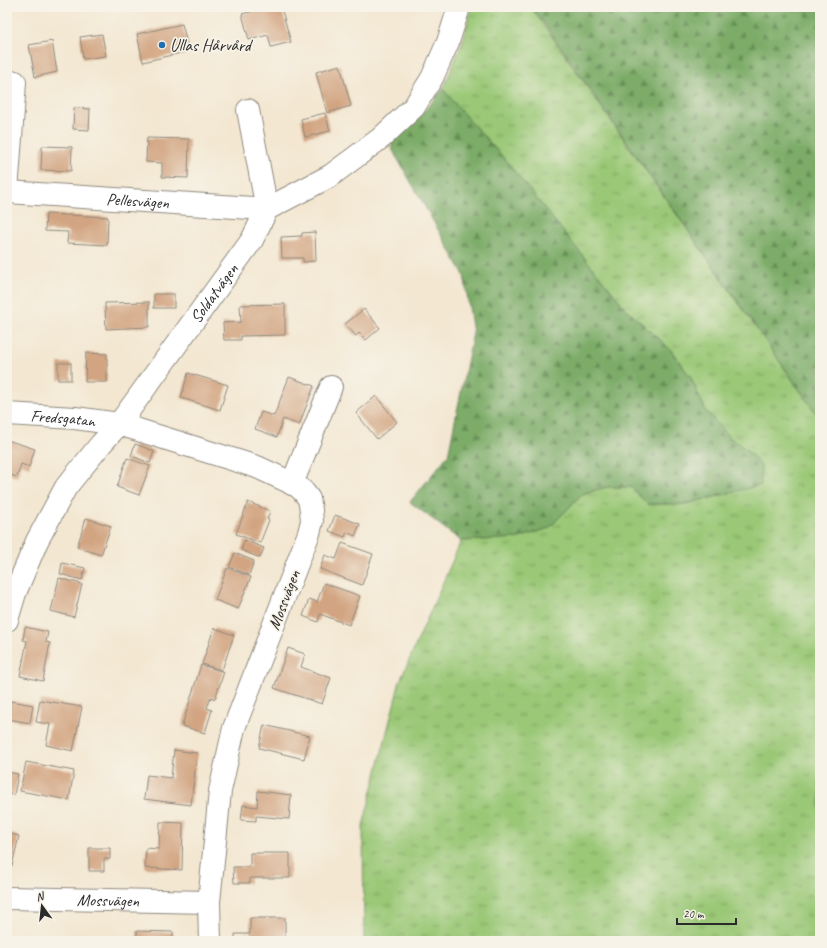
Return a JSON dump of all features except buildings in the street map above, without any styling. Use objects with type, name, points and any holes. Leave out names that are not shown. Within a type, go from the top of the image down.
[{"type":"street","points":[[248,110],[268,209],[330,176],[381,138],[414,107],[432,78],[448,42],[458,7]]},
{"type":"street","points":[[7,192],[15,82]]},
{"type":"street","name":"Pellesvägen","points":[[7,192],[268,209]]},
{"type":"street","name":"Soldatvägen","points":[[7,620],[37,541],[66,486],[120,424],[252,240],[268,209]]},
{"type":"street","points":[[292,484],[331,387]]},
{"type":"street","name":"Fredsgatan","points":[[7,414],[74,418],[120,424]]},
{"type":"street","name":"Mossvägen","points":[[120,424],[257,466],[296,485],[309,499],[312,521],[309,533],[285,599],[234,728],[220,791],[209,902],[210,941]]},
{"type":"street","name":"Mossvägen","points":[[7,898],[209,902]]},
{"type":"green space","points":[[471,7],[531,7],[820,419],[820,941],[364,941],[363,826],[400,681],[461,541],[519,538],[549,528],[582,494],[607,487],[631,487],[647,504],[685,504],[735,492],[748,451],[728,436],[706,411],[691,378],[670,349],[626,309],[502,156],[443,89],[464,38]]},
{"type":"green space","points":[[531,7],[820,7],[820,419],[543,22]]},
{"type":"green space","points":[[443,89],[502,156],[626,309],[670,349],[691,378],[706,411],[728,436],[748,451],[761,466],[761,485],[685,504],[647,504],[631,487],[607,487],[582,494],[549,528],[519,538],[461,541],[410,502],[448,455],[473,333],[464,275],[392,149],[392,137],[420,116]]},
{"type":"place","name":"Ullas Hårvård","points":[[162,45]]}]
